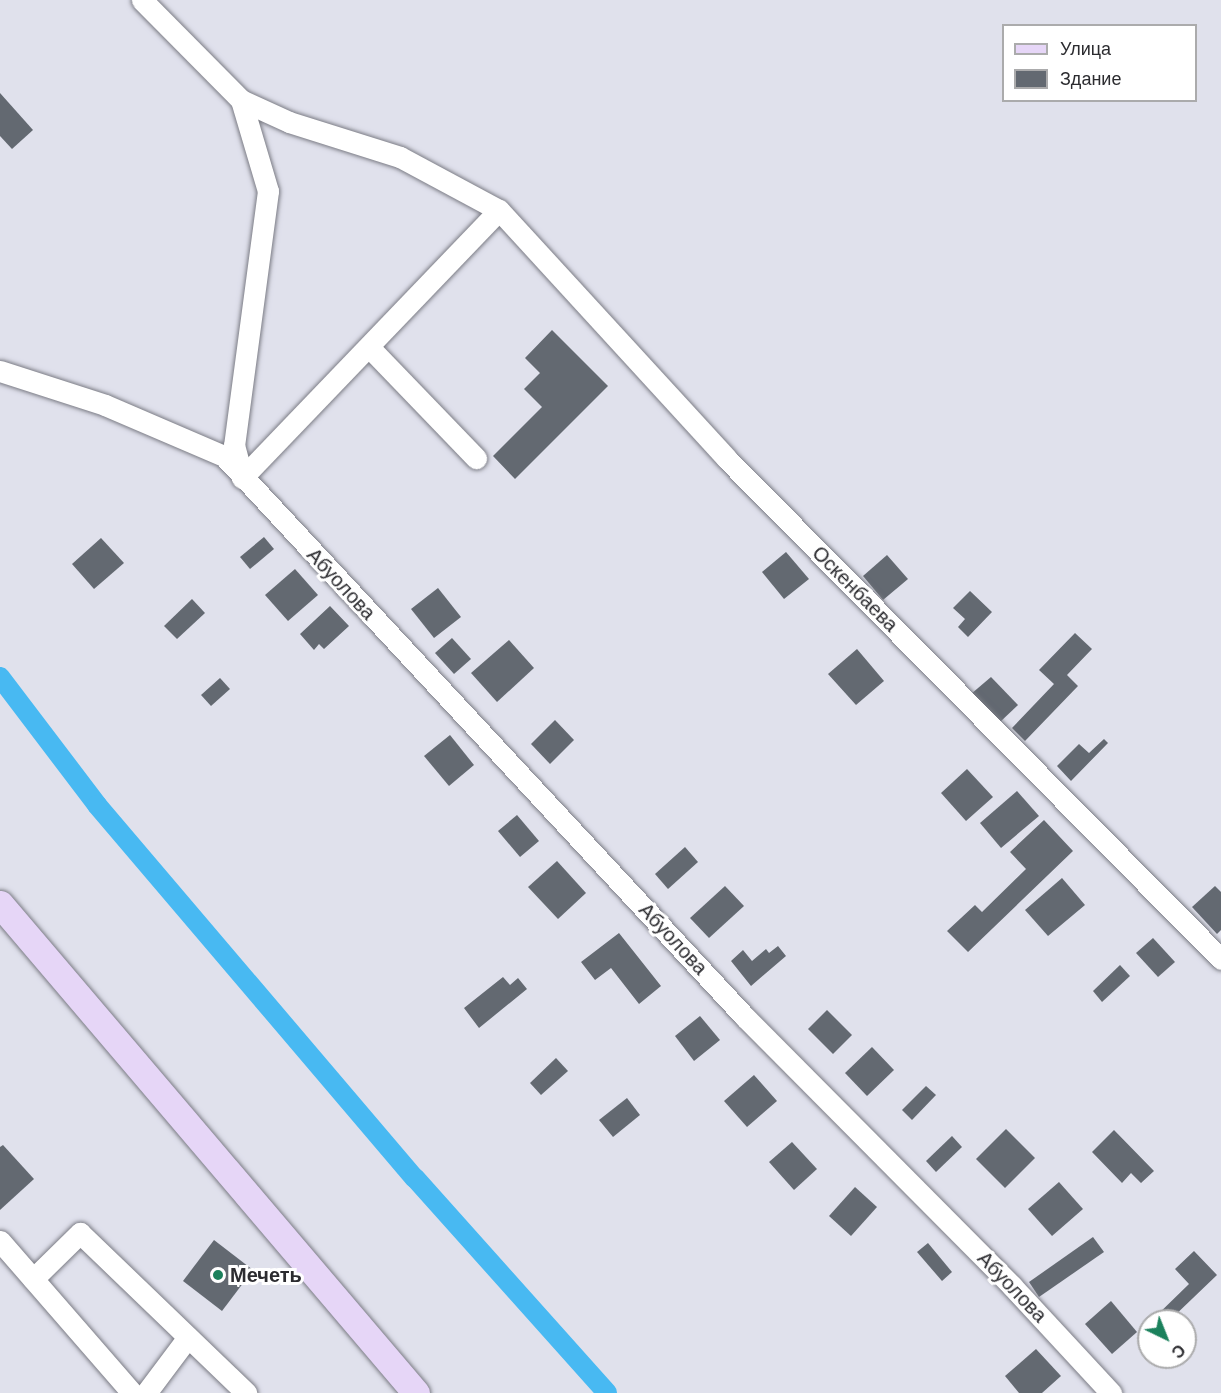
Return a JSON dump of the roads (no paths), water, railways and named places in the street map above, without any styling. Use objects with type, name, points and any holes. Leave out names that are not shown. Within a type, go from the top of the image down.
[{"type":"main road","points":[[3,914],[416,1393]]},
{"type":"street","points":[[142,0],[241,100],[268,191],[234,445],[242,478]]},
{"type":"street","name":"Оскенбаева","points":[[241,100],[289,122],[400,157],[500,210],[726,458],[1221,959]]},
{"type":"street","points":[[242,478],[370,348],[500,210]]},
{"type":"street","points":[[370,348],[476,459]]},
{"type":"street","name":"Абуолова","points":[[0,371],[148,423],[224,456],[745,1017],[1012,1286],[1111,1393]]},
{"type":"street","points":[[33,1279],[80,1233],[246,1393]]},
{"type":"street","points":[[0,1241],[132,1393]]},
{"type":"street","points":[[146,1393],[188,1337]]},
{"type":"waterway","points":[[0,677],[97,805],[415,1178],[607,1393]]},
{"type":"place","name":"Мечеть","points":[[218,1275]]}]
